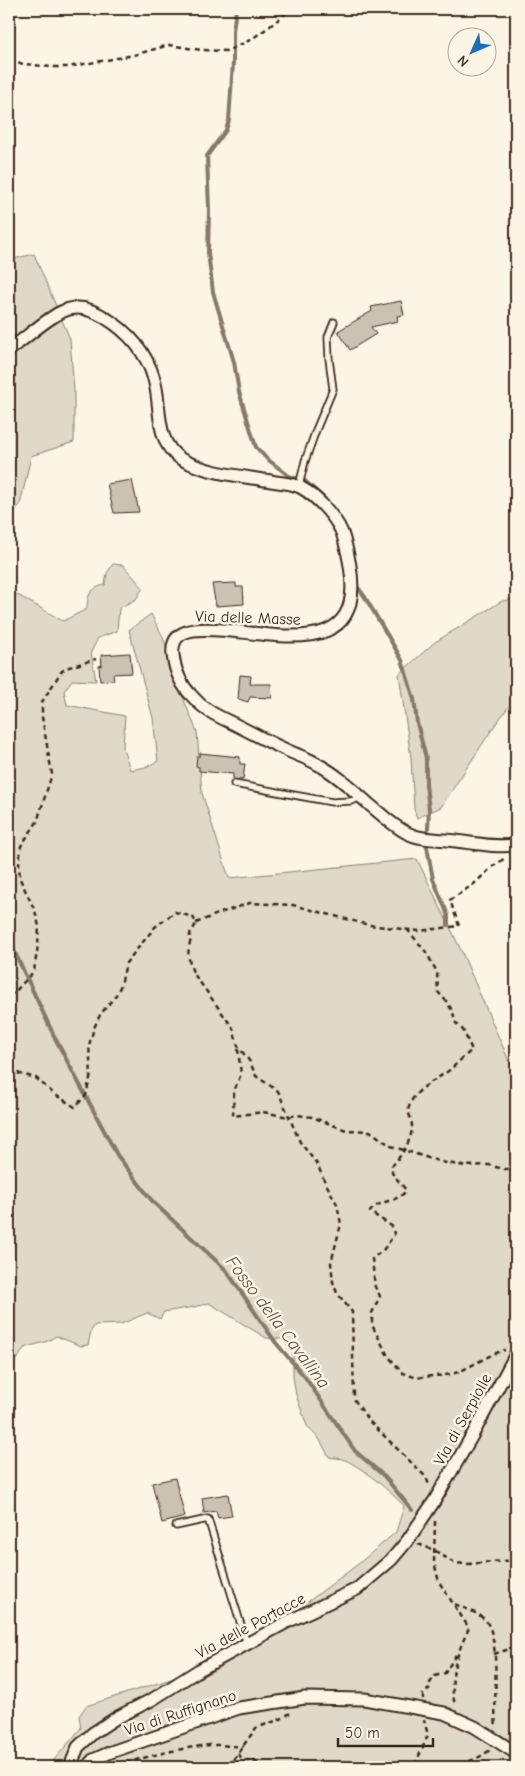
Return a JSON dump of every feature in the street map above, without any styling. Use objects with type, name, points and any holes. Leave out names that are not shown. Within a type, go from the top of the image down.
[{"type":"street","name":"Via delle Masse","points":[[9,350],[62,312],[79,307],[93,311],[119,326],[138,344],[155,380],[166,444],[174,454],[191,464],[212,471],[299,486],[324,506],[336,520],[343,534],[351,578],[350,603],[343,619],[333,629],[316,636],[300,637],[202,629],[183,632],[173,643],[172,652],[176,671],[182,686],[202,707],[262,739],[319,765],[395,826],[410,835],[513,850]]},
{"type":"street","name":"Via di Serpiolle","points":[[435,1500],[473,1434],[512,1351]]},
{"type":"street","name":"Via delle Portacce","points":[[70,1767],[78,1747],[93,1733],[287,1622],[357,1589],[392,1559],[408,1540],[435,1500]]},
{"type":"street","name":"Via di Ruffignano","points":[[88,1767],[94,1760],[111,1752],[239,1708],[305,1698],[364,1699],[425,1708],[452,1716],[475,1727],[516,1753]]},
{"type":"lane","points":[[299,486],[316,430],[333,389],[328,337],[334,322]]},
{"type":"lane","points":[[234,784],[332,802],[351,802],[359,796]]},
{"type":"lane","points":[[176,1526],[208,1519],[247,1644]]},
{"type":"path","points":[[9,62],[50,67],[68,67],[134,55],[169,45],[202,50],[227,51],[250,40],[291,9]]},
{"type":"path","points":[[9,995],[14,993],[34,972],[38,945],[39,926],[35,911],[20,879],[19,865],[21,846],[37,822],[52,774],[42,717],[42,702],[60,672],[66,668],[96,659]]},
{"type":"path","points":[[513,850],[474,884],[450,900],[458,926],[419,931],[369,925],[293,905],[250,903],[196,923],[189,936],[191,940],[188,950],[190,966],[198,982],[206,990],[233,1028],[238,1046],[241,1074],[234,1091],[233,1116],[263,1112],[288,1117],[297,1115],[312,1116],[346,1130],[370,1131],[391,1146],[441,1162],[465,1166],[489,1165],[503,1169],[516,1169]]},
{"type":"path","points":[[9,1071],[36,1078],[54,1094],[75,1107],[86,1095],[91,1074],[89,1045],[94,1028],[100,1015],[116,995],[126,963],[155,927],[175,912],[193,917],[196,923]]},
{"type":"path","points":[[407,929],[426,952],[437,972],[438,992],[453,1012],[455,1022],[463,1030],[472,1050],[413,1098],[408,1108],[412,1124],[411,1132],[401,1156],[392,1166],[392,1173],[406,1190],[403,1195],[373,1207],[370,1212],[393,1227],[394,1235],[372,1259],[375,1287],[380,1296],[372,1313],[372,1325],[388,1356],[403,1372],[417,1378],[456,1372],[482,1361],[496,1352],[512,1351]]},
{"type":"path","points":[[238,1046],[250,1062],[256,1076],[278,1091],[300,1142],[317,1164],[324,1182],[337,1204],[341,1224],[331,1263],[333,1282],[337,1293],[352,1312],[354,1399],[368,1420],[426,1477],[435,1500],[434,1550],[439,1582],[469,1628],[446,1673],[435,1676],[423,1695],[424,1719],[428,1735],[415,1765]]},
{"type":"path","points":[[408,1540],[434,1550],[454,1563],[468,1564],[516,1560]]},
{"type":"path","points":[[382,1767],[386,1763],[424,1766],[455,1764],[482,1757],[498,1743],[495,1645],[487,1622],[479,1614],[454,1603]]},
{"type":"path","points":[[494,1654],[516,1647]]},
{"type":"path","points":[[452,1716],[456,1706],[452,1683],[453,1671],[458,1651]]},
{"type":"path","points":[[228,1767],[256,1728],[281,1719],[305,1704],[305,1698]]},
{"type":"path","points":[[118,1767],[152,1756],[203,1746],[244,1746]]},
{"type":"path","points":[[238,1754],[244,1760],[258,1762],[264,1767]]},
{"type":"path","points":[[297,1767],[342,1767]]},
{"type":"shaded area","points":[[34,254],[70,339],[74,391],[74,442],[31,456],[20,505],[9,516],[9,260]]},
{"type":"shaded area","points":[[113,564],[123,565],[143,588],[136,599],[119,608],[117,631],[98,638],[91,652],[96,681],[72,680],[64,691],[67,705],[125,716],[123,747],[130,770],[146,767],[158,761],[153,718],[129,630],[151,614],[163,637],[176,680],[197,732],[202,793],[229,878],[417,859],[460,948],[509,1061],[516,1068],[516,1767],[51,1767],[53,1761],[81,1728],[79,1716],[86,1706],[199,1670],[297,1610],[357,1565],[396,1532],[404,1506],[360,1468],[345,1460],[329,1457],[320,1440],[307,1426],[296,1395],[293,1377],[293,1355],[283,1339],[266,1338],[209,1303],[164,1312],[160,1319],[147,1313],[121,1324],[95,1325],[91,1331],[88,1345],[81,1346],[56,1336],[48,1341],[24,1348],[17,1360],[9,1355],[9,590],[63,621],[87,609],[91,592],[105,585],[107,573]]},
{"type":"shaded area","points":[[516,599],[516,697],[495,725],[441,807],[417,818],[414,809],[411,758],[399,674],[435,642],[502,601]]},
{"type":"building","points":[[401,301],[404,315],[397,316],[398,321],[371,327],[376,334],[350,350],[338,331],[372,311],[371,307]]},
{"type":"building","points":[[132,480],[139,512],[114,513],[107,484]]},
{"type":"building","points":[[236,583],[236,587],[243,587],[244,604],[216,606],[212,584]]},
{"type":"building","points":[[130,653],[132,673],[113,674],[114,680],[100,681],[99,666],[102,665],[101,655]]},
{"type":"building","points":[[240,675],[251,676],[250,684],[271,684],[272,698],[250,697],[248,702],[238,699]]},
{"type":"building","points":[[200,753],[240,757],[240,764],[245,764],[243,780],[233,779],[233,774],[199,771],[199,767],[196,766],[197,756],[200,756]]},
{"type":"building","points":[[175,1478],[185,1517],[162,1523],[152,1483]]},
{"type":"building","points":[[228,1494],[232,1516],[218,1518],[216,1511],[204,1513],[202,1498]]},
{"type":"waterway","points":[[236,9],[233,31],[229,120],[226,130],[207,156],[208,253],[213,292],[234,362],[239,392],[256,447],[266,458],[289,476],[305,481],[323,498]]},
{"type":"waterway","points":[[356,585],[402,660],[414,699],[417,723],[426,758],[426,785],[429,809],[427,847],[433,879],[448,915],[448,925]]},
{"type":"waterway","name":"Fosso della Cavallina","points":[[9,940],[55,1038],[117,1155],[153,1202],[226,1270],[276,1343],[305,1377],[355,1451],[384,1476],[412,1510]]}]
